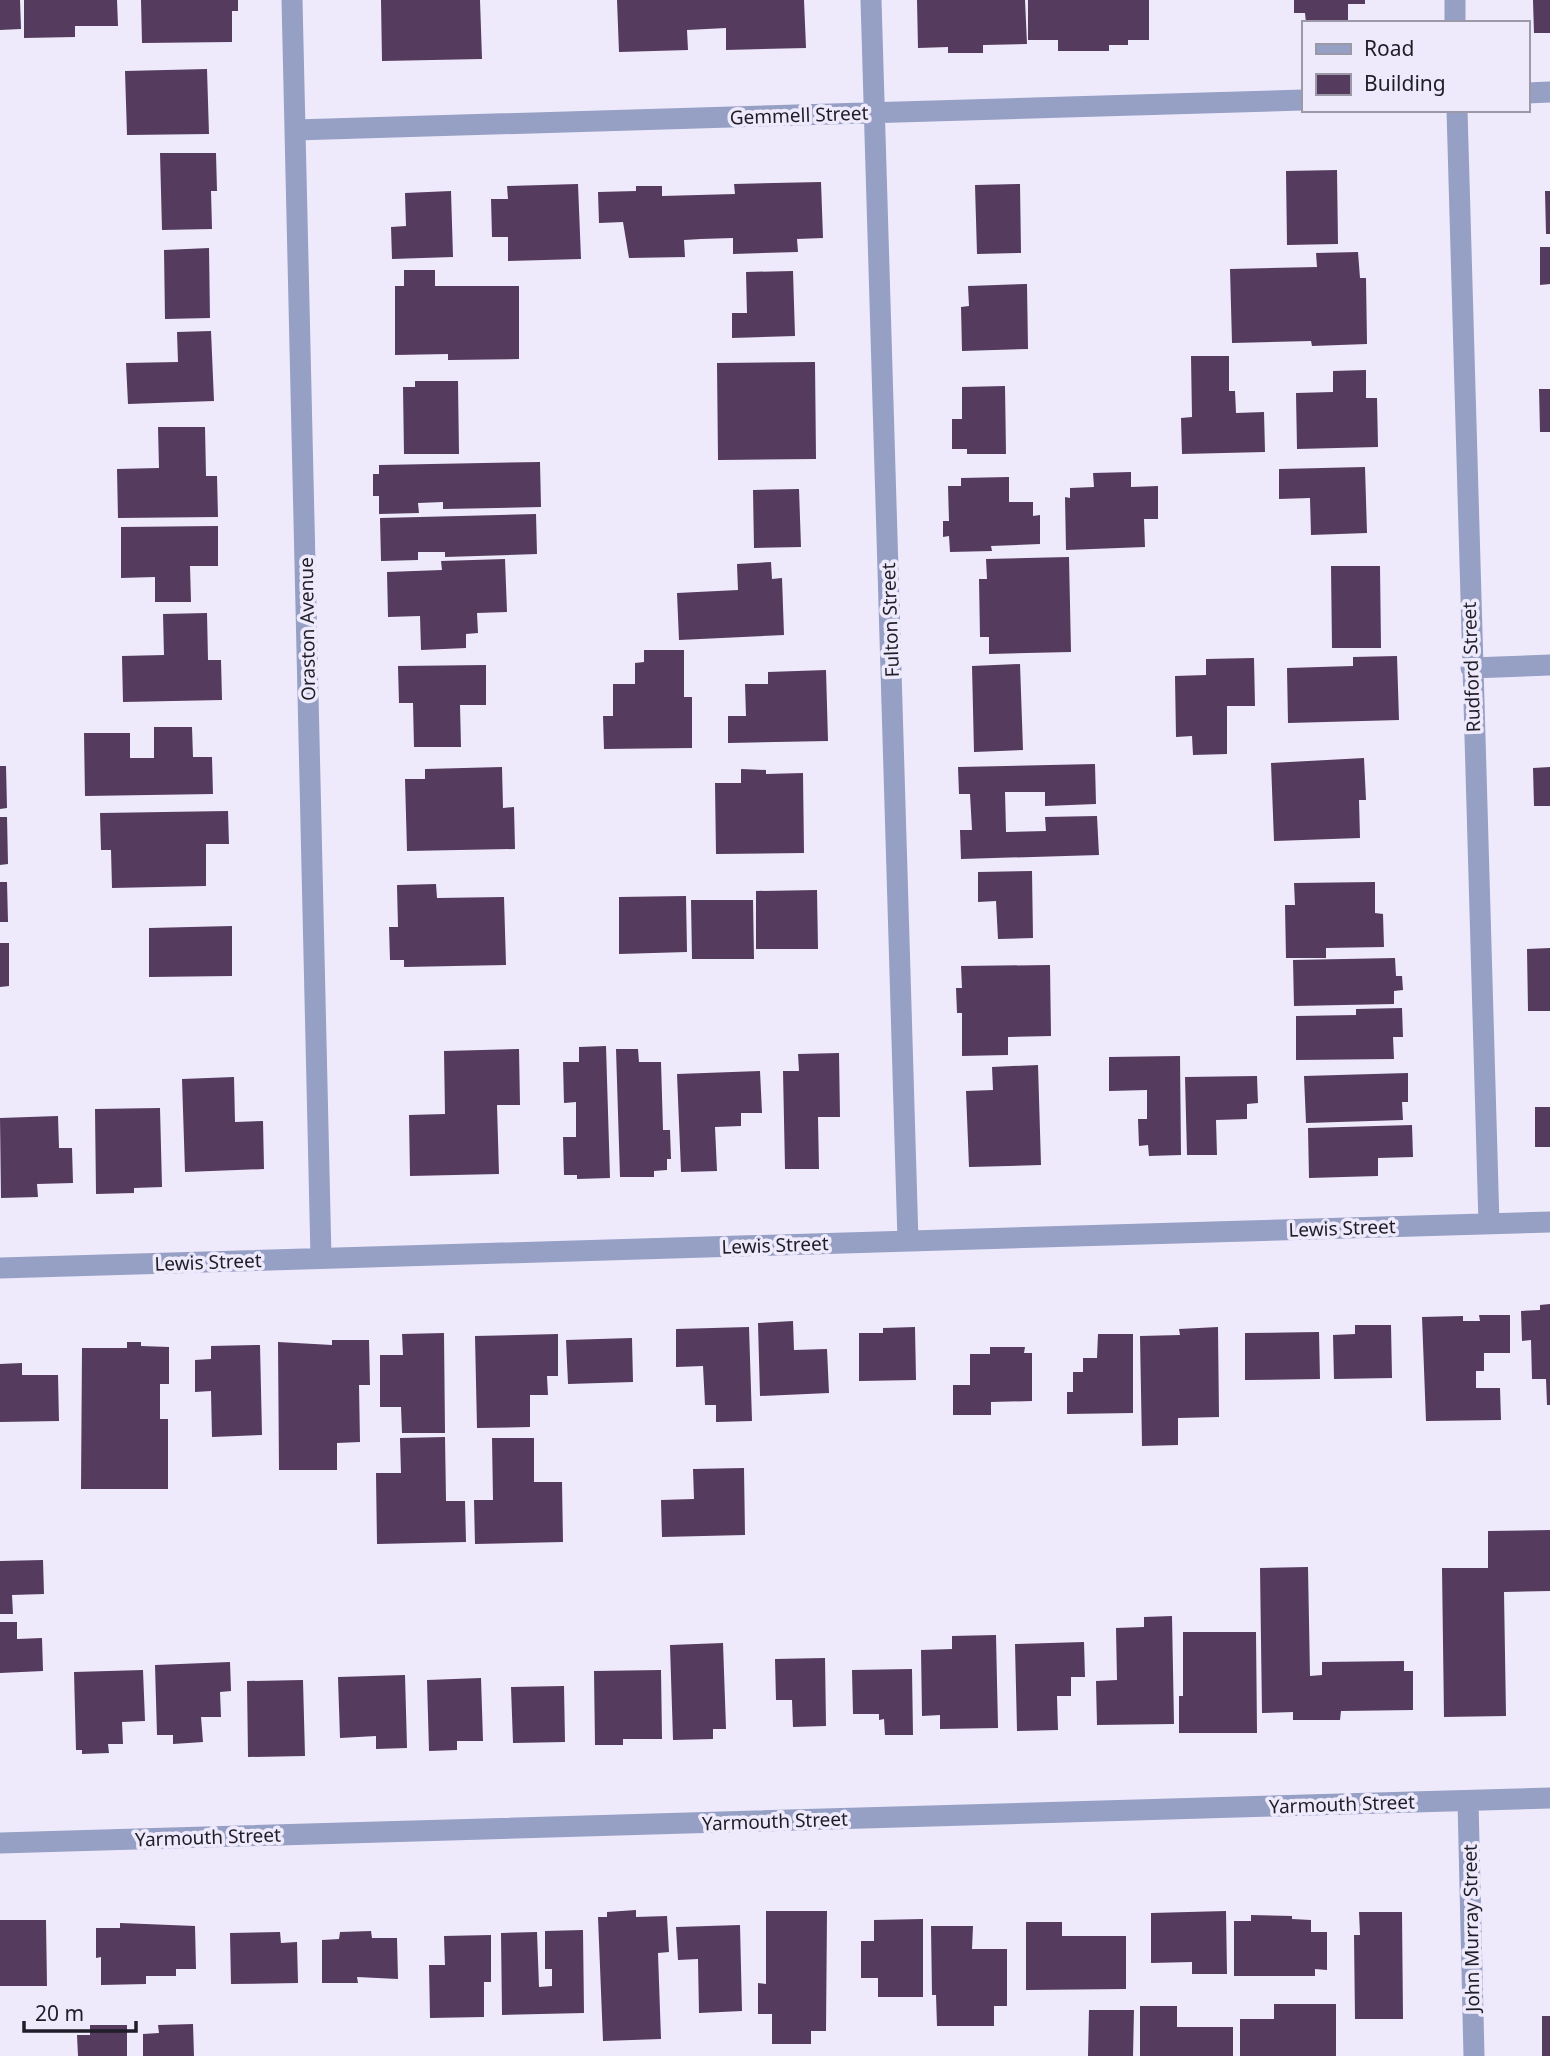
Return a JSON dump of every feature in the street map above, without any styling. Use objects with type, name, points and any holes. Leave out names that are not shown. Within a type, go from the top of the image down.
[{"type":"street","name":"Oraston Avenue","points":[[292,0],[321,1258]]},
{"type":"street","name":"Fulton Street","points":[[871,0],[908,1241]]},
{"type":"street","points":[[1455,0],[1455,21]]},
{"type":"street","points":[[1529,93],[1550,92]]},
{"type":"street","name":"Gemmell Street","points":[[295,131],[1302,100]]},
{"type":"street","name":"Rudford Street","points":[[1457,112],[1489,1224]]},
{"type":"street","points":[[1471,668],[1550,665]]},
{"type":"street","name":"Lewis Street","points":[[0,1268],[1550,1222]]},
{"type":"street","name":"Yarmouth Street","points":[[0,1843],[1550,1798]]},
{"type":"street","name":"John Murray Street","points":[[1468,1801],[1474,2056]]},
{"type":"building","points":[[0,0],[20,0],[21,29],[0,30]]},
{"type":"building","points":[[24,0],[117,0],[118,26],[75,26],[75,37],[24,38]]},
{"type":"building","points":[[141,0],[238,0],[238,11],[232,11],[232,42],[142,43]]},
{"type":"building","points":[[381,0],[480,0],[482,59],[382,61]]},
{"type":"building","points":[[617,0],[804,0],[806,48],[726,50],[726,28],[687,30],[688,50],[619,52]]},
{"type":"building","points":[[917,0],[1025,0],[1027,44],[983,45],[983,53],[948,53],[948,47],[918,48]]},
{"type":"building","points":[[1028,0],[1149,0],[1149,40],[1128,40],[1128,45],[1109,45],[1109,51],[1058,51],[1058,40],[1028,40]]},
{"type":"building","points":[[1294,0],[1365,0],[1365,4],[1348,4],[1348,21],[1306,21],[1305,13],[1294,13]]},
{"type":"building","points":[[1533,0],[1550,0],[1550,33],[1534,33]]},
{"type":"building","points":[[207,69],[209,134],[127,135],[125,71]]},
{"type":"building","points":[[160,153],[216,153],[217,191],[211,191],[212,229],[162,230]]},
{"type":"building","points":[[1337,170],[1338,244],[1287,245],[1286,171]]},
{"type":"building","points":[[821,182],[823,238],[797,239],[798,252],[733,254],[733,238],[701,239],[684,240],[685,257],[629,258],[623,222],[599,223],[598,192],[636,191],[636,186],[662,186],[662,196],[735,194],[734,184]]},
{"type":"building","points":[[578,184],[581,259],[508,261],[508,237],[492,237],[491,199],[508,199],[507,186]]},
{"type":"building","points":[[1020,184],[1021,253],[977,254],[975,185]]},
{"type":"building","points":[[451,191],[453,257],[392,259],[391,227],[406,226],[405,193]]},
{"type":"building","points":[[1545,191],[1550,191],[1550,234],[1546,234]]},
{"type":"building","points":[[1540,247],[1550,247],[1550,284],[1540,285]]},
{"type":"building","points":[[209,248],[210,318],[165,319],[164,250]]},
{"type":"building","points":[[1358,252],[1360,278],[1366,278],[1367,344],[1312,346],[1311,341],[1232,343],[1230,269],[1317,267],[1316,253]]},
{"type":"building","points":[[404,270],[435,270],[435,286],[519,286],[519,359],[448,360],[448,354],[395,355],[395,286],[404,286]]},
{"type":"building","points":[[793,271],[795,336],[732,338],[732,313],[747,313],[746,272]]},
{"type":"building","points":[[1027,284],[1028,349],[962,351],[961,307],[969,306],[968,286]]},
{"type":"building","points":[[211,331],[214,401],[128,404],[126,363],[178,362],[177,332]]},
{"type":"building","points":[[1191,356],[1229,356],[1229,391],[1235,391],[1236,413],[1264,412],[1265,452],[1182,454],[1181,418],[1192,417]]},
{"type":"building","points":[[815,362],[816,459],[718,460],[717,363]]},
{"type":"building","points":[[1366,370],[1366,398],[1377,398],[1378,447],[1297,449],[1296,393],[1333,392],[1333,371]]},
{"type":"building","points":[[415,381],[458,381],[459,454],[404,454],[403,387],[415,387]]},
{"type":"building","points":[[1005,386],[1006,454],[967,454],[967,449],[952,449],[952,419],[962,419],[962,387]]},
{"type":"building","points":[[1539,389],[1550,389],[1550,432],[1540,432]]},
{"type":"building","points":[[158,427],[205,427],[206,476],[217,476],[218,517],[118,518],[117,469],[159,468]]},
{"type":"building","points":[[540,462],[541,507],[443,509],[443,502],[418,503],[419,513],[379,514],[379,496],[373,496],[373,474],[379,474],[379,465]]},
{"type":"building","points":[[1365,467],[1367,533],[1311,535],[1310,498],[1279,499],[1279,469]]},
{"type":"building","points":[[1131,472],[1131,487],[1158,486],[1158,519],[1144,519],[1145,547],[1066,550],[1065,497],[1070,498],[1070,488],[1094,487],[1093,473]]},
{"type":"building","points":[[1009,477],[1009,502],[1033,502],[1033,516],[1040,515],[1040,544],[991,546],[992,551],[950,552],[949,536],[943,537],[943,521],[949,521],[948,486],[961,486],[961,478]]},
{"type":"building","points":[[799,489],[801,547],[754,548],[753,490]]},
{"type":"building","points":[[536,514],[537,554],[445,557],[445,552],[418,552],[418,560],[381,561],[380,518]]},
{"type":"building","points":[[218,526],[218,566],[190,566],[191,602],[155,602],[155,577],[121,578],[121,527]]},
{"type":"building","points":[[1069,557],[1071,652],[989,654],[989,637],[980,637],[979,579],[987,579],[986,559]]},
{"type":"building","points":[[505,559],[507,612],[477,613],[478,633],[466,634],[466,648],[421,650],[420,616],[388,617],[387,572],[442,570],[441,561]]},
{"type":"building","points":[[771,562],[772,579],[782,578],[784,635],[679,640],[677,593],[738,590],[737,564]]},
{"type":"building","points":[[1331,566],[1380,566],[1381,648],[1332,648]]},
{"type":"building","points":[[207,613],[208,660],[221,660],[222,700],[123,702],[122,656],[164,655],[163,614]]},
{"type":"building","points":[[644,650],[684,650],[684,697],[692,697],[692,748],[604,749],[603,716],[613,716],[613,684],[635,684],[635,663],[644,662]]},
{"type":"building","points":[[1397,656],[1399,720],[1288,723],[1287,668],[1353,666],[1353,657]]},
{"type":"building","points":[[1254,658],[1255,706],[1227,706],[1227,754],[1193,755],[1192,736],[1176,737],[1175,676],[1206,675],[1206,659]]},
{"type":"building","points":[[1020,664],[1023,750],[974,752],[972,666]]},
{"type":"building","points":[[486,665],[486,705],[460,705],[461,747],[414,747],[413,703],[399,703],[398,666]]},
{"type":"building","points":[[826,670],[828,741],[728,743],[728,716],[746,716],[745,684],[768,684],[768,672]]},
{"type":"building","points":[[154,727],[192,727],[193,757],[212,757],[213,794],[85,796],[84,733],[130,733],[130,758],[154,758]]},
{"type":"building","points":[[1364,758],[1366,800],[1359,800],[1360,838],[1274,841],[1271,763]]},
{"type":"building","points":[[1095,764],[1096,804],[1045,806],[1045,792],[1005,792],[1006,832],[1046,831],[1045,817],[1097,816],[1099,855],[961,859],[960,830],[972,830],[970,794],[959,794],[958,767]]},
{"type":"building","points":[[0,766],[6,766],[7,808],[0,809]]},
{"type":"building","points":[[502,767],[503,808],[514,807],[515,849],[407,851],[405,779],[425,779],[425,769]]},
{"type":"building","points":[[1550,767],[1550,806],[1534,806],[1533,768]]},
{"type":"building","points":[[741,769],[766,770],[766,774],[803,773],[804,853],[716,854],[715,783],[741,783]]},
{"type":"building","points":[[228,811],[229,844],[206,844],[206,886],[112,888],[111,850],[101,850],[100,813]]},
{"type":"building","points":[[0,817],[7,817],[8,864],[0,865]]},
{"type":"building","points":[[1032,871],[1033,938],[998,939],[996,901],[978,902],[978,872]]},
{"type":"building","points":[[0,882],[7,882],[8,922],[0,922]]},
{"type":"building","points":[[1375,882],[1375,913],[1383,914],[1384,947],[1326,948],[1326,958],[1286,958],[1285,905],[1295,905],[1294,883]]},
{"type":"building","points":[[436,884],[437,898],[504,897],[506,965],[404,967],[404,960],[390,960],[389,927],[398,927],[397,885]]},
{"type":"building","points":[[817,890],[818,949],[756,949],[756,891]]},
{"type":"building","points":[[686,896],[687,952],[619,954],[619,897]]},
{"type":"building","points":[[691,900],[753,900],[754,959],[692,959]]},
{"type":"building","points":[[232,926],[232,976],[149,977],[149,928]]},
{"type":"building","points":[[0,943],[9,943],[9,986],[0,987]]},
{"type":"building","points":[[1550,948],[1550,1011],[1528,1011],[1527,949]]},
{"type":"building","points":[[1395,958],[1396,976],[1402,976],[1403,990],[1394,991],[1394,1004],[1294,1006],[1293,960]]},
{"type":"building","points":[[1050,965],[1051,1036],[1008,1037],[1008,1055],[962,1056],[962,1013],[957,1013],[956,988],[962,988],[961,966]]},
{"type":"building","points":[[1402,1008],[1403,1037],[1393,1037],[1394,1059],[1296,1060],[1296,1016],[1356,1015],[1356,1009]]},
{"type":"building","points":[[606,1046],[610,1178],[577,1179],[577,1175],[564,1175],[563,1137],[576,1137],[576,1102],[564,1103],[563,1062],[579,1062],[579,1047]]},
{"type":"building","points":[[519,1049],[520,1105],[497,1105],[499,1174],[410,1176],[409,1115],[445,1114],[444,1051]]},
{"type":"building","points":[[616,1049],[638,1049],[639,1062],[661,1062],[663,1130],[670,1130],[671,1159],[667,1159],[667,1170],[654,1171],[654,1177],[620,1177]]},
{"type":"building","points":[[839,1053],[840,1117],[818,1117],[819,1169],[785,1169],[783,1071],[799,1071],[798,1054]]},
{"type":"building","points":[[1180,1056],[1181,1155],[1149,1156],[1148,1145],[1139,1146],[1138,1119],[1147,1119],[1147,1090],[1109,1091],[1109,1057]]},
{"type":"building","points":[[1038,1065],[1041,1165],[969,1167],[966,1091],[993,1090],[992,1067]]},
{"type":"building","points":[[760,1071],[762,1113],[741,1113],[741,1126],[715,1127],[717,1171],[681,1172],[677,1074]]},
{"type":"building","points":[[1408,1073],[1408,1102],[1402,1102],[1403,1120],[1306,1123],[1304,1076]]},
{"type":"building","points":[[1257,1076],[1258,1103],[1247,1104],[1247,1119],[1216,1120],[1217,1155],[1187,1155],[1185,1077]]},
{"type":"building","points":[[234,1077],[235,1122],[263,1121],[264,1169],[185,1172],[182,1079]]},
{"type":"building","points":[[1535,1107],[1550,1107],[1550,1147],[1535,1147]]},
{"type":"building","points":[[160,1108],[162,1187],[134,1188],[134,1193],[96,1194],[95,1109]]},
{"type":"building","points":[[58,1116],[59,1148],[72,1148],[73,1183],[37,1184],[38,1197],[1,1198],[0,1118]]},
{"type":"building","points":[[1412,1125],[1413,1157],[1378,1158],[1378,1176],[1309,1178],[1308,1128]]},
{"type":"building","points":[[1550,1304],[1550,1405],[1547,1405],[1546,1379],[1532,1379],[1531,1340],[1522,1341],[1521,1311],[1540,1310],[1540,1305]]},
{"type":"building","points":[[1479,1315],[1510,1315],[1510,1353],[1484,1353],[1484,1371],[1476,1371],[1476,1388],[1500,1388],[1501,1420],[1426,1421],[1422,1317],[1463,1316],[1463,1321],[1480,1321]]},
{"type":"building","points":[[793,1321],[794,1350],[827,1349],[829,1393],[760,1396],[758,1323]]},
{"type":"building","points":[[1355,1325],[1391,1325],[1392,1378],[1334,1379],[1333,1335],[1355,1334]]},
{"type":"building","points":[[749,1327],[752,1421],[716,1422],[716,1405],[705,1405],[703,1366],[676,1367],[676,1329]]},
{"type":"building","points":[[915,1327],[916,1380],[859,1381],[859,1333],[883,1333],[883,1328]]},
{"type":"building","points":[[1218,1327],[1219,1417],[1178,1418],[1178,1445],[1142,1446],[1140,1336],[1180,1335],[1179,1329]]},
{"type":"building","points":[[1319,1332],[1320,1379],[1245,1380],[1245,1333]]},
{"type":"building","points":[[444,1333],[445,1433],[402,1433],[401,1407],[380,1407],[380,1355],[403,1355],[402,1334]]},
{"type":"building","points":[[558,1334],[558,1376],[547,1376],[548,1395],[530,1395],[530,1427],[477,1428],[475,1336]]},
{"type":"building","points":[[1098,1334],[1133,1334],[1133,1413],[1067,1414],[1067,1392],[1073,1392],[1073,1372],[1083,1372],[1083,1358],[1097,1358]]},
{"type":"building","points":[[632,1338],[633,1382],[568,1384],[566,1340]]},
{"type":"building","points":[[332,1340],[369,1340],[370,1385],[359,1385],[360,1442],[337,1443],[337,1470],[279,1470],[278,1342],[332,1345]]},
{"type":"building","points":[[127,1342],[141,1342],[141,1346],[169,1347],[169,1384],[160,1384],[160,1419],[168,1419],[168,1489],[81,1489],[82,1348],[127,1348]]},
{"type":"building","points":[[260,1345],[262,1435],[212,1437],[211,1391],[195,1392],[195,1360],[211,1359],[211,1346]]},
{"type":"building","points":[[990,1347],[1025,1347],[1024,1353],[1032,1353],[1032,1401],[991,1402],[991,1415],[953,1415],[953,1385],[970,1385],[970,1354],[990,1354]]},
{"type":"building","points":[[22,1363],[22,1375],[58,1375],[59,1421],[0,1422],[0,1364]]},
{"type":"building","points":[[445,1437],[446,1501],[465,1501],[466,1542],[377,1544],[376,1473],[401,1473],[400,1438]]},
{"type":"building","points":[[492,1438],[534,1438],[534,1482],[562,1482],[563,1542],[475,1544],[474,1500],[493,1500]]},
{"type":"building","points":[[744,1468],[745,1535],[662,1537],[661,1500],[694,1499],[693,1469]]},
{"type":"building","points":[[1550,1530],[1550,1591],[1504,1592],[1506,1716],[1444,1717],[1442,1568],[1488,1568],[1488,1531]]},
{"type":"building","points":[[43,1560],[44,1594],[12,1595],[13,1614],[0,1614],[0,1561]]},
{"type":"building","points":[[1308,1567],[1310,1676],[1322,1675],[1322,1662],[1404,1661],[1404,1671],[1413,1671],[1413,1710],[1341,1711],[1340,1720],[1293,1720],[1293,1712],[1262,1713],[1260,1568]]},
{"type":"building","points":[[1172,1616],[1174,1724],[1097,1725],[1096,1681],[1117,1680],[1116,1628],[1144,1627],[1144,1617]]},
{"type":"building","points":[[0,1622],[17,1622],[17,1639],[42,1638],[43,1671],[0,1673]]},
{"type":"building","points":[[1183,1632],[1256,1632],[1257,1733],[1179,1733],[1179,1696],[1183,1696]]},
{"type":"building","points":[[996,1635],[998,1728],[940,1729],[940,1715],[922,1716],[921,1650],[952,1649],[952,1636]]},
{"type":"building","points":[[1084,1642],[1085,1677],[1071,1677],[1071,1696],[1057,1696],[1058,1730],[1017,1731],[1015,1644]]},
{"type":"building","points":[[723,1643],[726,1729],[713,1729],[713,1739],[673,1740],[670,1645]]},
{"type":"building","points":[[825,1658],[826,1726],[793,1727],[792,1700],[776,1700],[775,1659]]},
{"type":"building","points":[[230,1662],[231,1691],[220,1692],[221,1717],[201,1717],[203,1742],[173,1744],[173,1735],[157,1735],[155,1665]]},
{"type":"building","points":[[912,1669],[913,1735],[885,1735],[884,1719],[879,1720],[879,1714],[853,1714],[852,1670]]},
{"type":"building","points":[[143,1670],[145,1721],[122,1722],[123,1744],[108,1744],[109,1753],[82,1754],[82,1750],[76,1750],[74,1672]]},
{"type":"building","points":[[661,1670],[662,1739],[623,1739],[623,1745],[595,1745],[594,1671]]},
{"type":"building","points":[[405,1675],[407,1748],[376,1749],[376,1736],[340,1738],[338,1677]]},
{"type":"building","points":[[481,1678],[483,1741],[457,1741],[457,1750],[429,1751],[427,1680]]},
{"type":"building","points":[[303,1680],[305,1756],[248,1757],[247,1681]]},
{"type":"building","points":[[564,1686],[565,1742],[513,1743],[511,1687]]},
{"type":"building","points":[[636,1910],[636,1917],[667,1916],[669,1952],[658,1953],[661,2039],[603,2041],[598,1917],[607,1917],[607,1912]]},
{"type":"building","points":[[766,1911],[827,1911],[826,2031],[811,2031],[811,2044],[772,2044],[772,2014],[758,2014],[758,1983],[766,1984]]},
{"type":"building","points":[[1226,1911],[1227,1974],[1192,1974],[1192,1962],[1151,1963],[1151,1913]]},
{"type":"building","points":[[1359,1912],[1402,1912],[1403,2019],[1355,2019],[1354,1935],[1360,1935]]},
{"type":"building","points":[[1251,1915],[1292,1916],[1292,1919],[1311,1920],[1311,1932],[1327,1932],[1327,1970],[1315,1969],[1315,1976],[1234,1976],[1234,1921],[1251,1921]]},
{"type":"building","points":[[923,1919],[923,1997],[878,1997],[878,1978],[861,1978],[861,1941],[874,1941],[874,1920]]},
{"type":"building","points":[[0,1920],[46,1920],[47,1986],[0,1986]]},
{"type":"building","points":[[1026,1922],[1062,1922],[1062,1936],[1126,1936],[1126,1989],[1026,1990]]},
{"type":"building","points":[[120,1923],[195,1926],[196,1969],[176,1969],[176,1976],[146,1976],[146,1984],[101,1985],[101,1957],[96,1958],[96,1928],[120,1928]]},
{"type":"building","points":[[740,1925],[742,2011],[699,2013],[698,1959],[678,1960],[676,1927]]},
{"type":"building","points":[[931,1926],[973,1926],[972,1949],[1007,1949],[1007,2006],[994,2006],[994,2026],[937,2026],[936,1995],[932,1995]]},
{"type":"building","points":[[583,1930],[584,2013],[502,2015],[501,1933],[537,1932],[539,1987],[552,1986],[552,1969],[545,1969],[545,1931]]},
{"type":"building","points":[[371,1931],[372,1938],[397,1938],[398,1979],[357,1977],[358,1983],[322,1983],[322,1940],[339,1939],[340,1932]]},
{"type":"building","points":[[280,1932],[281,1943],[297,1942],[298,1983],[231,1984],[230,1933]]},
{"type":"building","points":[[491,1935],[491,1982],[484,1982],[484,2017],[430,2018],[429,1965],[445,1965],[444,1936]]},
{"type":"building","points":[[1274,2004],[1336,2004],[1336,2056],[1240,2056],[1240,2019],[1274,2019]]},
{"type":"building","points":[[1140,2006],[1177,2006],[1177,2027],[1233,2027],[1233,2056],[1140,2056]]},
{"type":"building","points":[[1089,2010],[1134,2010],[1133,2056],[1088,2056]]},
{"type":"building","points":[[1542,2016],[1550,2016],[1550,2056],[1542,2056]]},
{"type":"building","points":[[193,2024],[194,2056],[143,2056],[143,2034],[159,2033],[158,2025]]},
{"type":"building","points":[[90,2025],[127,2025],[127,2056],[78,2056],[77,2035],[90,2035]]}]
